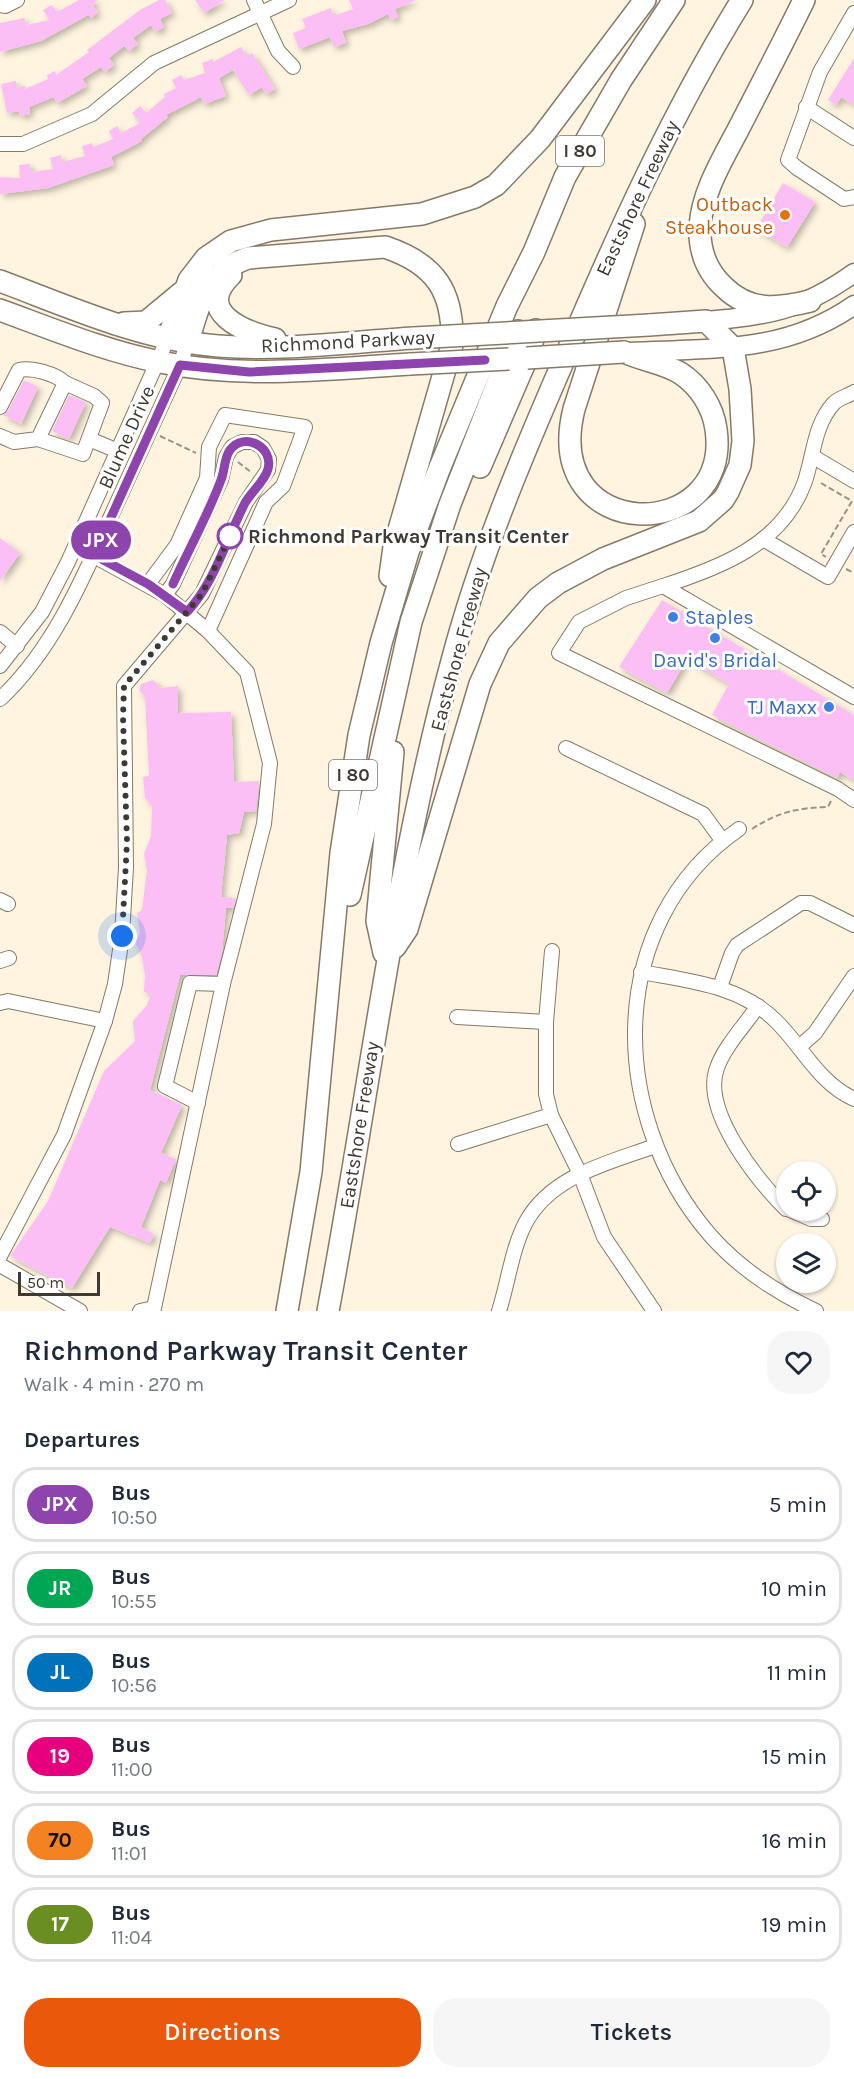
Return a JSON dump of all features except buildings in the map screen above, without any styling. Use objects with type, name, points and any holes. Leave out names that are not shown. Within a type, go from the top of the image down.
[{"type":"highway","points":[[114,324],[146,322],[183,290],[206,258],[231,241],[248,235],[422,214],[475,197],[496,185],[540,139],[645,0]]},
{"type":"highway","name":"Eastshore Freeway","points":[[287,1311],[311,1172],[341,853],[359,735],[381,643],[408,552],[440,467],[507,306],[534,252],[565,177],[621,80],[674,0]]},
{"type":"highway","name":"Eastshore Freeway","points":[[328,1311],[386,961],[436,727],[473,588],[525,448],[656,152],[688,91],[742,0]]},
{"type":"highway","points":[[804,0],[714,177],[700,226],[705,261],[714,276],[731,294],[760,308],[787,307],[810,301]]},
{"type":"highway","points":[[624,352],[680,373],[706,400],[714,417],[717,440],[716,462],[707,479],[686,503],[657,514],[630,515],[617,512],[594,498],[578,477],[569,448],[568,430],[656,152]]},
{"type":"highway","points":[[178,339],[216,275],[230,265],[248,258],[385,247],[404,253],[436,278],[453,317],[452,345],[394,547],[381,643]]},
{"type":"highway","points":[[263,258],[234,272],[223,282],[218,298],[220,313],[231,323],[253,334],[302,345]]},
{"type":"highway","name":"Richmond Parkway","points":[[0,281],[114,324],[217,346],[302,345],[706,321]]},
{"type":"highway","points":[[178,339],[183,290]]},
{"type":"highway","name":"Richmond Parkway","points":[[0,310],[95,344],[158,362],[249,372],[624,352]]},
{"type":"highway","points":[[386,961],[407,928],[480,684],[499,643],[538,597],[558,583],[603,559],[699,521],[718,506],[728,492],[740,465],[743,441],[733,348],[706,321]]},
{"type":"highway","points":[[311,1172],[352,877],[411,622],[431,557],[518,359],[527,331]]},
{"type":"highway","points":[[386,961],[377,921],[394,743],[424,622],[474,462]]},
{"type":"main road","points":[[706,321],[762,316],[810,301],[854,273]]},
{"type":"main road","points":[[624,352],[733,348],[769,344],[823,325],[854,305]]},
{"type":"street","points":[[0,5],[5,6],[17,0]]},
{"type":"street","points":[[0,144],[23,144],[92,114],[154,63],[257,6],[289,0]]},
{"type":"street","points":[[257,6],[278,51],[293,67]]},
{"type":"street","points":[[854,14],[850,29],[820,72],[788,160],[796,168],[844,199],[854,197]]},
{"type":"street","points":[[806,107],[854,138]]},
{"type":"street","name":"Blume Drive","points":[[0,666],[42,612],[76,546],[158,362],[178,339]]},
{"type":"street","name":"Blume Drive","points":[[0,699],[33,660],[60,621],[94,555],[180,365],[178,339]]},
{"type":"street","points":[[0,407],[19,370],[32,370],[60,378],[65,384],[94,396],[102,403],[83,454],[38,439],[14,442],[0,436]]},
{"type":"street","points":[[38,439],[65,384]]},
{"type":"street","points":[[854,392],[835,401],[820,423],[803,486],[794,504],[763,539],[735,559],[626,598],[579,622],[559,653],[838,789],[854,800]]},
{"type":"street","points":[[148,584],[163,567],[177,545],[207,478],[209,447],[225,415],[305,427],[283,486],[266,502],[208,631]]},
{"type":"street","points":[[88,439],[118,451]]},
{"type":"street","points":[[0,1256],[64,1135],[105,1021],[120,953],[126,867],[124,686],[202,594],[246,502],[268,470],[269,459],[263,448],[254,442],[242,442],[232,447],[226,457],[221,480],[173,584],[165,595]]},
{"type":"street","points":[[812,456],[854,481]]},
{"type":"street","points":[[763,539],[828,577],[854,532]]},
{"type":"street","points":[[76,546],[165,595],[208,631],[247,672],[270,763],[264,824],[223,984],[154,1308],[140,1311]]},
{"type":"street","points":[[663,586],[854,697]]},
{"type":"street","points":[[0,632],[17,646]]},
{"type":"street","points":[[566,748],[704,814],[722,840]]},
{"type":"street","points":[[739,829],[722,840],[694,866],[676,889],[662,914],[641,972],[634,1031],[640,1090],[655,1146],[685,1200],[717,1242],[767,1285],[816,1311]]},
{"type":"street","points":[[720,987],[737,945],[801,903],[810,903],[854,925]]},
{"type":"street","points":[[552,951],[546,1022],[546,1094],[551,1115],[580,1174],[604,1237],[654,1311]]},
{"type":"street","points":[[641,972],[720,987],[758,1006],[775,1020],[799,1047],[810,1064],[828,1082],[854,1099]]},
{"type":"street","points":[[799,1047],[815,1033],[854,976]]},
{"type":"street","points":[[198,1103],[165,1086],[190,983],[223,984]]},
{"type":"street","points":[[3,999],[105,1021]]},
{"type":"street","points":[[758,1006],[717,1067],[715,1089],[738,1152],[752,1173],[776,1198]]},
{"type":"street","points":[[457,1017],[546,1022]]},
{"type":"street","points":[[458,1144],[551,1115]]},
{"type":"street","points":[[500,1311],[526,1222],[541,1202],[557,1187],[580,1174],[655,1146]]},
{"type":"street","points":[[0,1265],[80,1311]]},
{"type":"path","points":[[150,431],[200,456]]},
{"type":"path","points":[[236,459],[254,475]]},
{"type":"path","points":[[821,483],[852,501],[821,554],[854,573]]},
{"type":"path","points":[[739,829],[743,835],[773,815],[804,808],[828,807],[838,789]]},
{"type":"bus line","name":"JPX","points":[[173,584],[221,480],[226,457],[232,447],[242,442],[254,442],[263,448],[269,459],[268,470],[246,502],[202,594],[187,612],[148,584],[94,555],[180,365],[249,372],[485,360]]},
{"type":"place","name":"Outback Steakhouse","points":[[785,215]]},
{"type":"place","name":"Richmond Parkway Transit Center","points":[[230,536]]},
{"type":"place","name":"Staples","points":[[673,617]]},
{"type":"place","name":"David's Bridal","points":[[715,638]]},
{"type":"place","name":"TJ Maxx","points":[[829,707]]},
{"type":"route","points":[[122,936],[127,842],[124,686],[196,603],[232,532],[230,536]]}]
